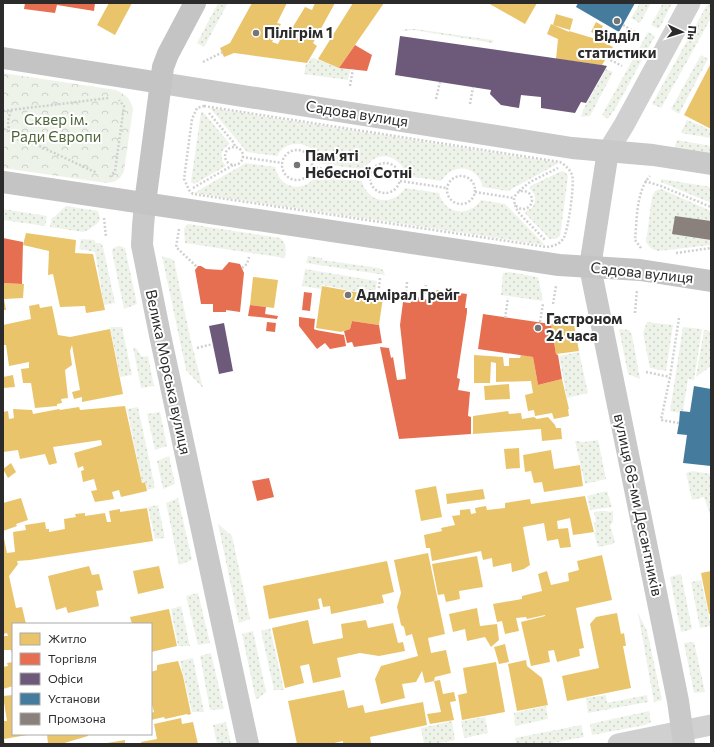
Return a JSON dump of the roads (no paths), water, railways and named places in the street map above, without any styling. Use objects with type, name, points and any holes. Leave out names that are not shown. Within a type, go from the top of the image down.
[{"type":"main road","name":"Велика Морська вулиця","points":[[195,3],[168,54],[163,67],[145,203],[142,245],[248,744]]},
{"type":"main road","name":"Садова вулиця","points":[[3,58],[572,148],[653,155],[711,164]]},
{"type":"main road","points":[[590,267],[608,151]]},
{"type":"main road","name":"Садова вулиця","points":[[3,182],[559,265],[640,270],[711,281]]},
{"type":"main road","name":"вулиця 68-ми Десантників","points":[[590,267],[678,701],[683,738]]},
{"type":"street","points":[[608,151],[624,125],[690,3]]},
{"type":"street","points":[[618,744],[683,738],[711,725]]},
{"type":"place","name":"Відділ статистики","points":[[617,21]]},
{"type":"place","name":"Пілігрім 1","points":[[256,33]]},
{"type":"place","name":"Пам’яті Небесної Сотні","points":[[297,165]]},
{"type":"place","name":"Адмірал Грейг","points":[[348,295]]},
{"type":"place","name":"Гастроном 24 часа","points":[[538,328]]},
{"type":"park label","name":"Сквер ім. Ради Європи","points":[[56,128]]}]
